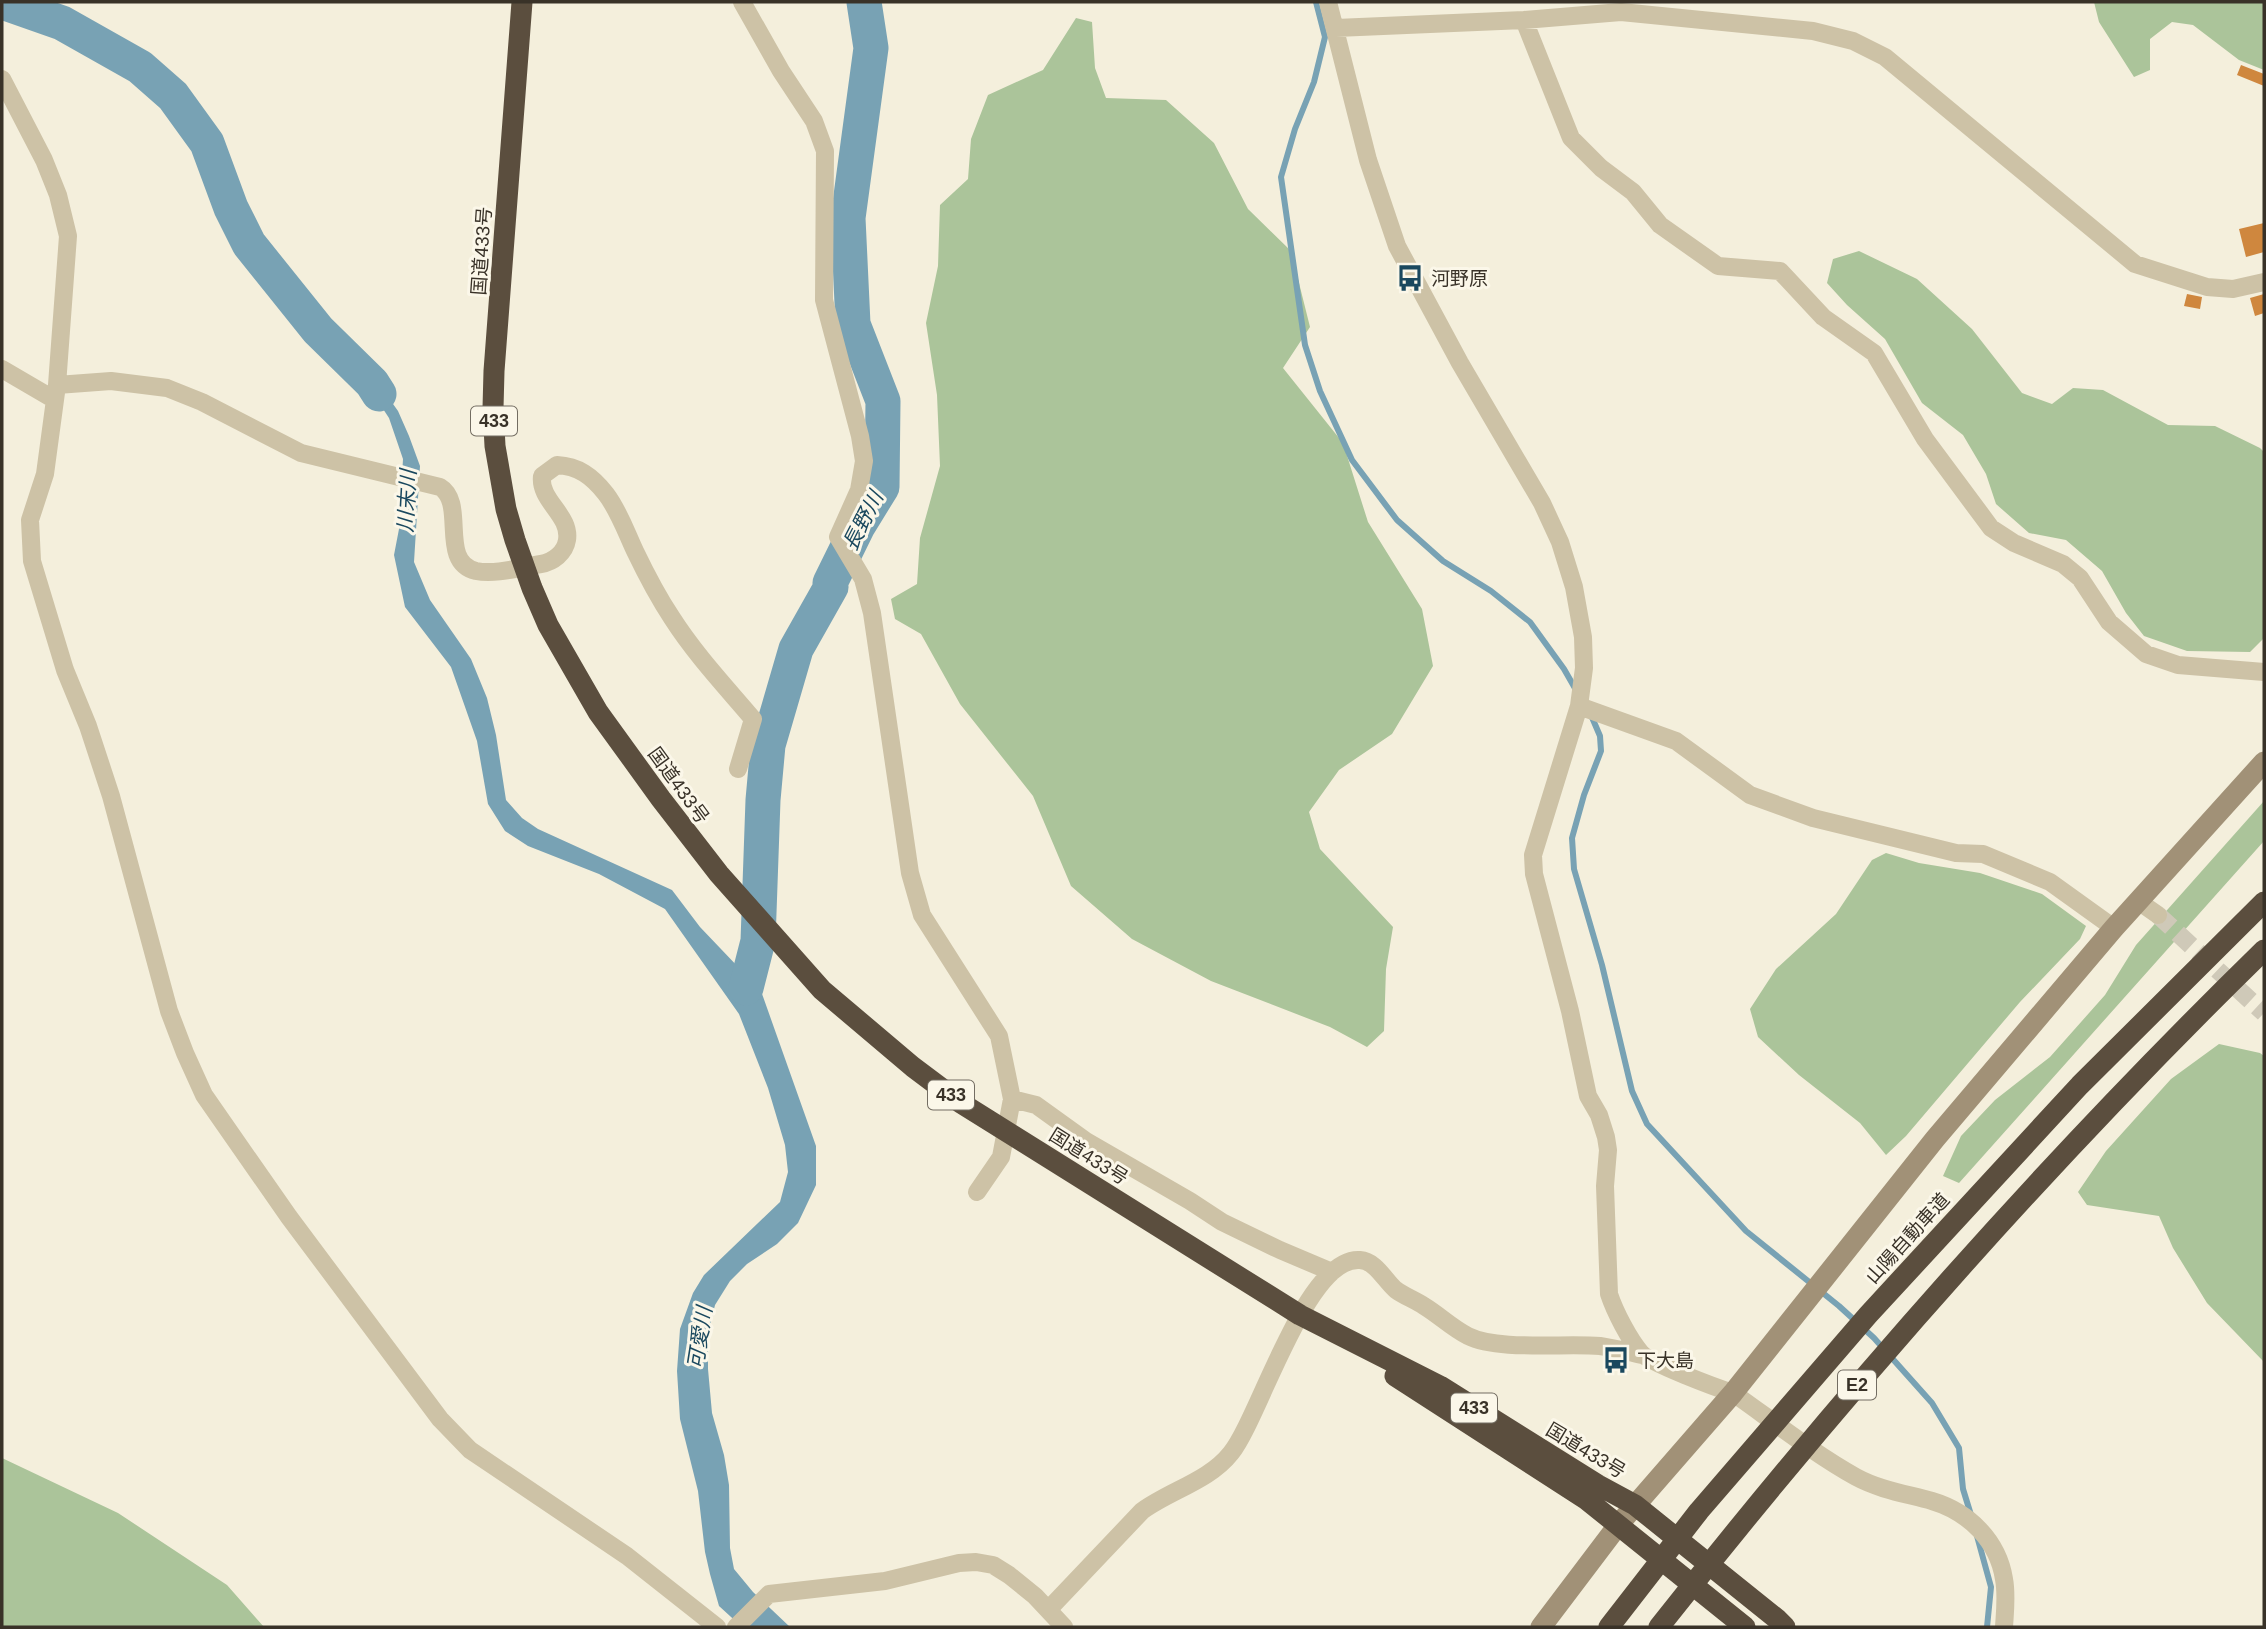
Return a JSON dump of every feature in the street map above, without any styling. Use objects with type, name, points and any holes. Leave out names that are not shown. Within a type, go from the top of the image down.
[{"type":"highway","name":"国道433号","points":[[522,2],[494,371],[495,446],[500,478],[515,540],[548,625],[598,712],[667,809],[719,874],[822,990],[867,1030],[961,1103],[1304,1317],[1587,1500],[1745,1627]]},
{"type":"highway","points":[[2161,1003],[2264,887]]},
{"type":"highway","name":"山陽自動車道","points":[[1609,1627],[1699,1511],[1877,1305],[2080,1085],[2264,902]]},
{"type":"highway","name":"E2","points":[[1659,1627],[1894,1342],[2066,1153],[2191,1021],[2264,950]]},
{"type":"highway","name":"国道433号","points":[[1304,1317],[1440,1386],[1598,1485],[1635,1504],[1785,1627]]},
{"type":"street","points":[[741,2],[780,71],[814,121],[825,151],[824,300],[860,436],[864,461],[859,489],[838,537],[863,579],[872,614],[908,861],[922,915],[999,1037],[1012,1099],[1001,1157],[977,1192]]},
{"type":"street","points":[[1328,2],[1368,160],[1397,246],[1460,363],[1542,503],[1560,542],[1574,587],[1583,637],[1584,668],[1579,706],[1535,841],[1534,874],[1570,1011],[1588,1096],[1599,1115],[1606,1137],[1609,1294],[1614,1308],[1642,1354]]},
{"type":"street","points":[[1336,28],[1524,20],[1620,12],[1813,32],[1853,41],[1885,57],[2135,264],[2207,287],[2233,289],[2264,282]]},
{"type":"street","points":[[1524,20],[1572,138],[1601,167],[1633,192],[1660,225],[1718,266],[1780,271],[1823,317],[1874,352],[1925,439],[1991,528],[2014,543],[2063,564],[2080,578],[2109,622],[2146,654],[2178,665],[2264,671]]},
{"type":"street","points":[[2,79],[44,160],[58,195],[68,236],[56,393],[46,474],[30,520],[32,561],[65,670],[88,726],[111,796],[169,1011],[204,1095],[289,1217],[440,1419],[470,1450],[627,1556],[717,1627]]},
{"type":"street","points":[[2,369],[56,393],[111,381],[167,388],[202,402],[300,453],[431,484],[446,491],[451,504],[455,545],[459,557],[466,566],[475,570],[489,572],[551,561],[562,552],[567,541],[566,529],[541,485],[542,476],[556,465],[582,470],[605,493],[617,511],[642,565],[671,617],[753,719],[738,769]]},
{"type":"street","points":[[1579,706],[1676,741],[1750,795],[1813,818],[1956,853],[1983,854],[2050,881],[2114,928]]},
{"type":"street","points":[[1541,1627],[1635,1504],[1733,1393],[1935,1139],[2114,928],[2264,762]]},
{"type":"street","points":[[2138,901],[2158,915]]},
{"type":"street","points":[[1012,1099],[1036,1105],[1086,1141],[1190,1201],[1222,1223],[1332,1272]]},
{"type":"street","points":[[1048,1610],[1142,1511],[1158,1499],[1210,1473],[1222,1463],[1244,1432],[1270,1374],[1304,1317],[1317,1289],[1332,1272],[1347,1262],[1361,1259],[1371,1263],[1396,1290],[1470,1337],[1503,1344],[1602,1346],[1642,1354],[1712,1387],[1733,1393],[1858,1478],[1950,1508],[1976,1526],[1987,1538],[2001,1566],[2005,1582],[2004,1627]]},
{"type":"street","points":[[737,1627],[765,1597],[772,1594],[884,1581],[959,1563],[976,1562],[993,1566],[1009,1575],[1035,1596],[1064,1627]]},
{"type":"green space","points":[[2094,2],[2264,2],[2264,70],[2239,60],[2193,25],[2172,22],[2150,39],[2150,70],[2134,77],[2099,22]]},
{"type":"green space","points":[[1076,18],[1092,22],[1095,68],[1106,98],[1166,100],[1214,143],[1248,209],[1291,251],[1310,327],[1283,368],[1343,443],[1368,522],[1422,609],[1433,666],[1392,734],[1339,770],[1309,812],[1320,849],[1393,927],[1386,969],[1384,1031],[1367,1047],[1330,1027],[1211,981],[1132,939],[1071,886],[1033,796],[960,704],[921,634],[895,619],[891,599],[917,584],[920,538],[940,466],[937,395],[926,323],[938,266],[940,205],[968,179],[971,139],[988,95],[1043,70]]},
{"type":"green space","points":[[1859,251],[1917,279],[1972,329],[2022,393],[2052,404],[2073,388],[2103,390],[2168,425],[2215,426],[2260,448],[2264,452],[2264,638],[2250,652],[2187,651],[2144,636],[2126,613],[2102,571],[2066,540],[2029,533],[1996,504],[1986,474],[1963,435],[1922,403],[1885,339],[1827,283],[1833,259]]},
{"type":"green space","points":[[2264,801],[2264,841],[1959,1183],[1943,1176],[1961,1136],[1995,1100],[2050,1057],[2105,995],[2136,945]]},
{"type":"green space","points":[[1886,853],[1919,863],[1980,873],[2042,894],[2086,926],[2080,939],[2020,1002],[1906,1136],[1886,1155],[1860,1123],[1799,1075],[1758,1037],[1750,1009],[1776,969],[1836,914],[1872,860]]},
{"type":"green space","points":[[2219,1044],[2264,1056],[2264,1362],[2207,1303],[2173,1248],[2159,1216],[2087,1205],[2078,1192],[2106,1151],[2171,1079]]},
{"type":"green space","points":[[2,1458],[118,1513],[227,1585],[264,1627],[2,1627]]},
{"type":"water","name":"可愛川","points":[[346,358],[376,380],[398,411],[420,466],[414,562],[430,600],[471,659],[487,698],[506,800],[522,818],[538,829],[672,890],[700,927],[761,991],[816,1146],[816,1185],[798,1223],[777,1244],[747,1264],[730,1281],[715,1305],[708,1334],[712,1413],[729,1485],[730,1548],[734,1569],[753,1592],[790,1627],[742,1627],[719,1606],[705,1552],[698,1491],[680,1419],[677,1371],[680,1329],[693,1293],[704,1275],[780,1202],[788,1172],[785,1145],[768,1088],[739,1014],[665,909],[599,874],[528,846],[505,831],[488,804],[477,741],[451,667],[405,607],[394,555],[399,529],[403,459],[389,418]]},
{"type":"building","points":[[2241,65],[2264,74],[2264,86],[2237,75]]},
{"type":"building","points":[[2264,223],[2264,252],[2246,257],[2239,229]]},
{"type":"building","points":[[2187,294],[2202,297],[2200,309],[2184,306]]},
{"type":"building","points":[[2264,294],[2264,313],[2255,316],[2250,298]]},
{"type":"waterway","name":"川末川","points":[[2,2],[62,23],[140,67],[173,96],[207,143],[231,208],[249,244],[318,330],[372,383],[379,394]]},
{"type":"waterway","name":"長野川","points":[[746,988],[758,941],[763,800],[768,745],[796,649],[831,587],[830,583],[858,526],[882,487],[883,401],[853,324],[848,218],[871,48],[864,2]]},
{"type":"waterway","points":[[1316,2],[1325,37],[1314,82],[1295,129],[1281,177],[1305,345],[1320,391],[1352,460],[1397,520],[1443,561],[1491,591],[1530,622],[1576,690]]},
{"type":"waterway","points":[[1591,715],[1600,736],[1601,751],[1584,795],[1572,838],[1574,869],[1602,965],[1632,1091],[1647,1124],[1746,1231],[1839,1306],[1874,1338],[1932,1403],[1959,1448],[1963,1489],[1971,1515]]},
{"type":"waterway","points":[[1977,1536],[1991,1587],[1987,1627]]},
{"type":"tunnel","points":[[2158,915],[2264,1013]]},
{"type":"place","name":"河野原","points":[[1410,278]]},
{"type":"place","name":"下大島","points":[[1616,1360]]}]
